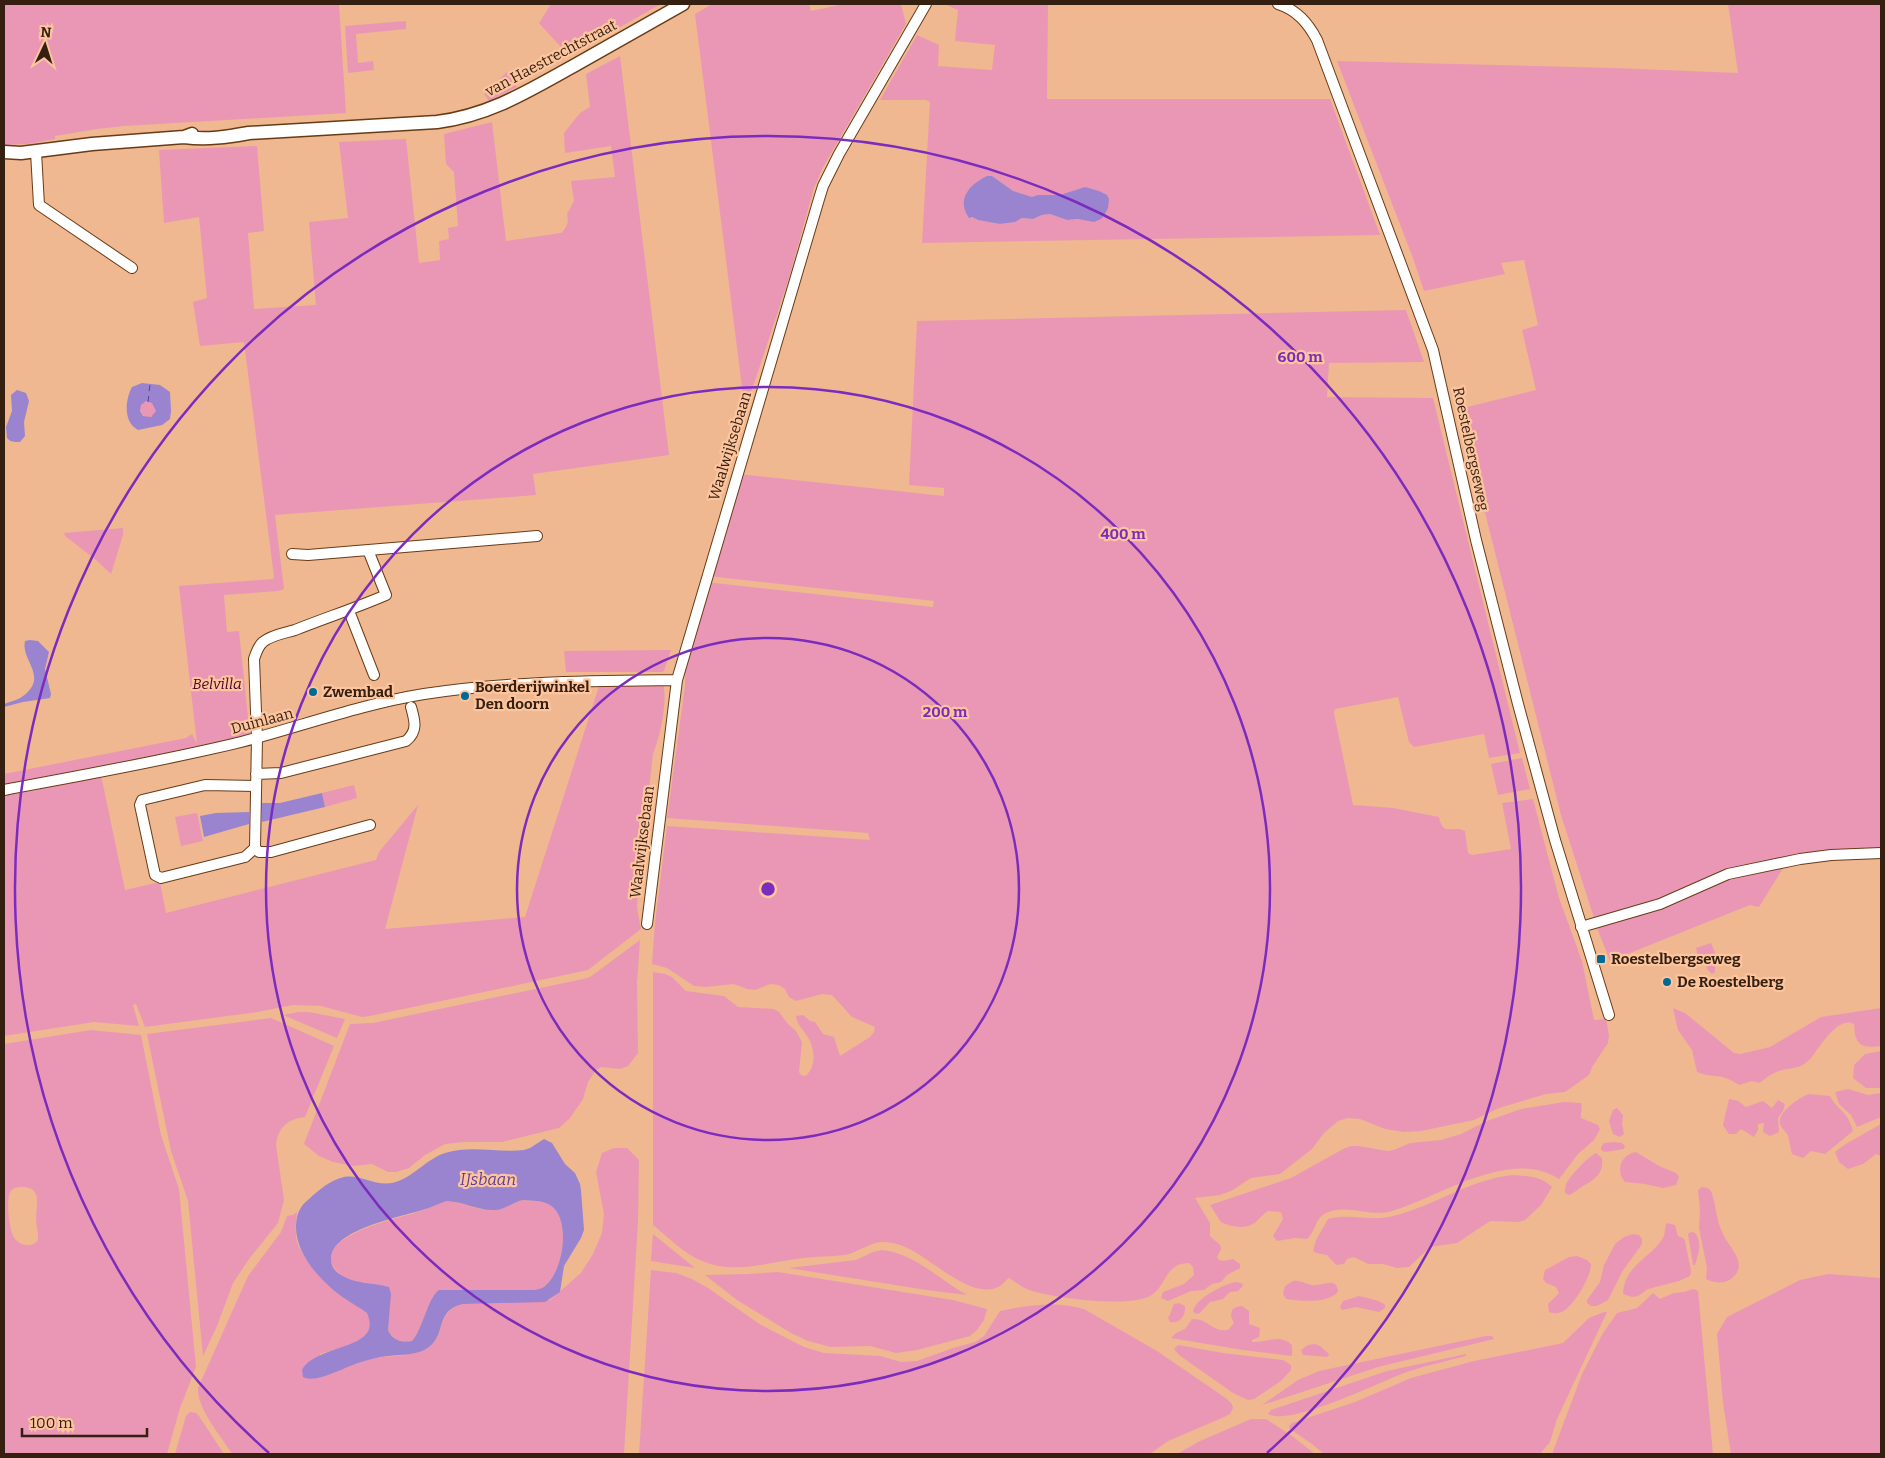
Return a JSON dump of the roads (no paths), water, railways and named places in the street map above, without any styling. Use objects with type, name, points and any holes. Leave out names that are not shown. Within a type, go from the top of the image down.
[{"type":"street","name":"van Haestrechtstraat","points":[[4,152],[36,152],[92,144],[184,137],[222,130],[249,133],[458,120],[482,113],[522,95],[683,4]]},
{"type":"street","name":"Waalwijksebaan","points":[[647,924],[677,680],[823,186],[926,4]]},
{"type":"street","name":"Roestelbergseweg","points":[[1278,4],[1286,6],[1303,19],[1317,40],[1433,350],[1476,540],[1554,840],[1609,1015]]},
{"type":"street","points":[[36,152],[39,205],[132,268]]},
{"type":"street","points":[[292,554],[308,555],[537,536]]},
{"type":"street","points":[[256,786],[205,786],[141,801],[140,805],[155,875],[162,878],[245,857],[255,848],[257,738],[254,659],[256,651],[263,642],[322,618],[349,611],[386,596],[368,550]]},
{"type":"street","points":[[349,611],[374,675]]},
{"type":"street","name":"Duinlaan","points":[[4,790],[192,753],[257,738],[386,702],[448,691],[550,682],[677,680]]},
{"type":"street","points":[[256,774],[281,772],[406,740],[413,734],[415,728],[411,707]]},
{"type":"street","points":[[255,848],[259,852],[271,852],[370,825]]},
{"type":"street","points":[[1581,927],[1660,904],[1728,874],[1808,858],[1881,852]]},
{"type":"water","points":[[987,176],[992,176],[1013,191],[1032,197],[1038,195],[1060,195],[1085,187],[1107,195],[1109,199],[1108,208],[1101,219],[1094,222],[1078,219],[1067,220],[1050,214],[1033,219],[1022,218],[1015,222],[1000,224],[972,217],[969,218],[964,205],[966,193]]},
{"type":"water","points":[[142,383],[160,385],[170,392],[170,419],[162,425],[138,430],[133,426],[127,410],[128,398],[132,387]],"holes":[[[146,401],[152,403],[156,411],[151,417],[143,416],[140,411],[141,405]]]},
{"type":"water","points":[[17,390],[26,393],[29,401],[24,422],[25,436],[20,442],[12,442],[7,438],[6,427],[12,411],[11,395]]},
{"type":"water","points":[[25,641],[38,641],[49,652],[45,669],[51,694],[50,698],[4,707],[4,704],[25,695],[34,682],[33,671],[25,647]]},
{"type":"water","points":[[322,793],[325,807],[262,822],[262,803],[280,803]]},
{"type":"water","points":[[249,812],[249,824],[204,837],[200,816],[216,813]]},
{"type":"water","name":"IJsbaan","points":[[544,1139],[552,1143],[565,1164],[575,1173],[580,1184],[584,1230],[564,1266],[560,1292],[545,1302],[463,1304],[454,1307],[448,1312],[444,1317],[438,1336],[424,1350],[369,1360],[323,1377],[309,1379],[303,1377],[302,1370],[310,1361],[358,1341],[366,1334],[370,1325],[367,1313],[344,1298],[318,1276],[305,1257],[297,1236],[296,1225],[297,1217],[303,1204],[334,1180],[344,1177],[356,1177],[379,1183],[392,1183],[399,1181],[445,1153],[475,1149],[514,1151],[530,1148]],"holes":[[[523,1200],[547,1203],[557,1212],[561,1222],[563,1233],[560,1258],[551,1279],[544,1287],[534,1290],[439,1290],[432,1299],[412,1341],[404,1342],[397,1340],[388,1330],[391,1294],[389,1287],[347,1278],[337,1272],[332,1264],[331,1259],[334,1249],[342,1240],[368,1226],[447,1201],[496,1210]]]},
{"type":"place","name":"Zwembad","points":[[313,692]]},
{"type":"place","name":"Boerderijwinkel Den doorn","points":[[465,696]]},
{"type":"place","name":"Roestelbergseweg","points":[[1601,959]]},
{"type":"place","name":"De Roestelberg","points":[[1667,982]]},
{"type":"park label","name":"Belvilla","points":[[217,684]]}]
